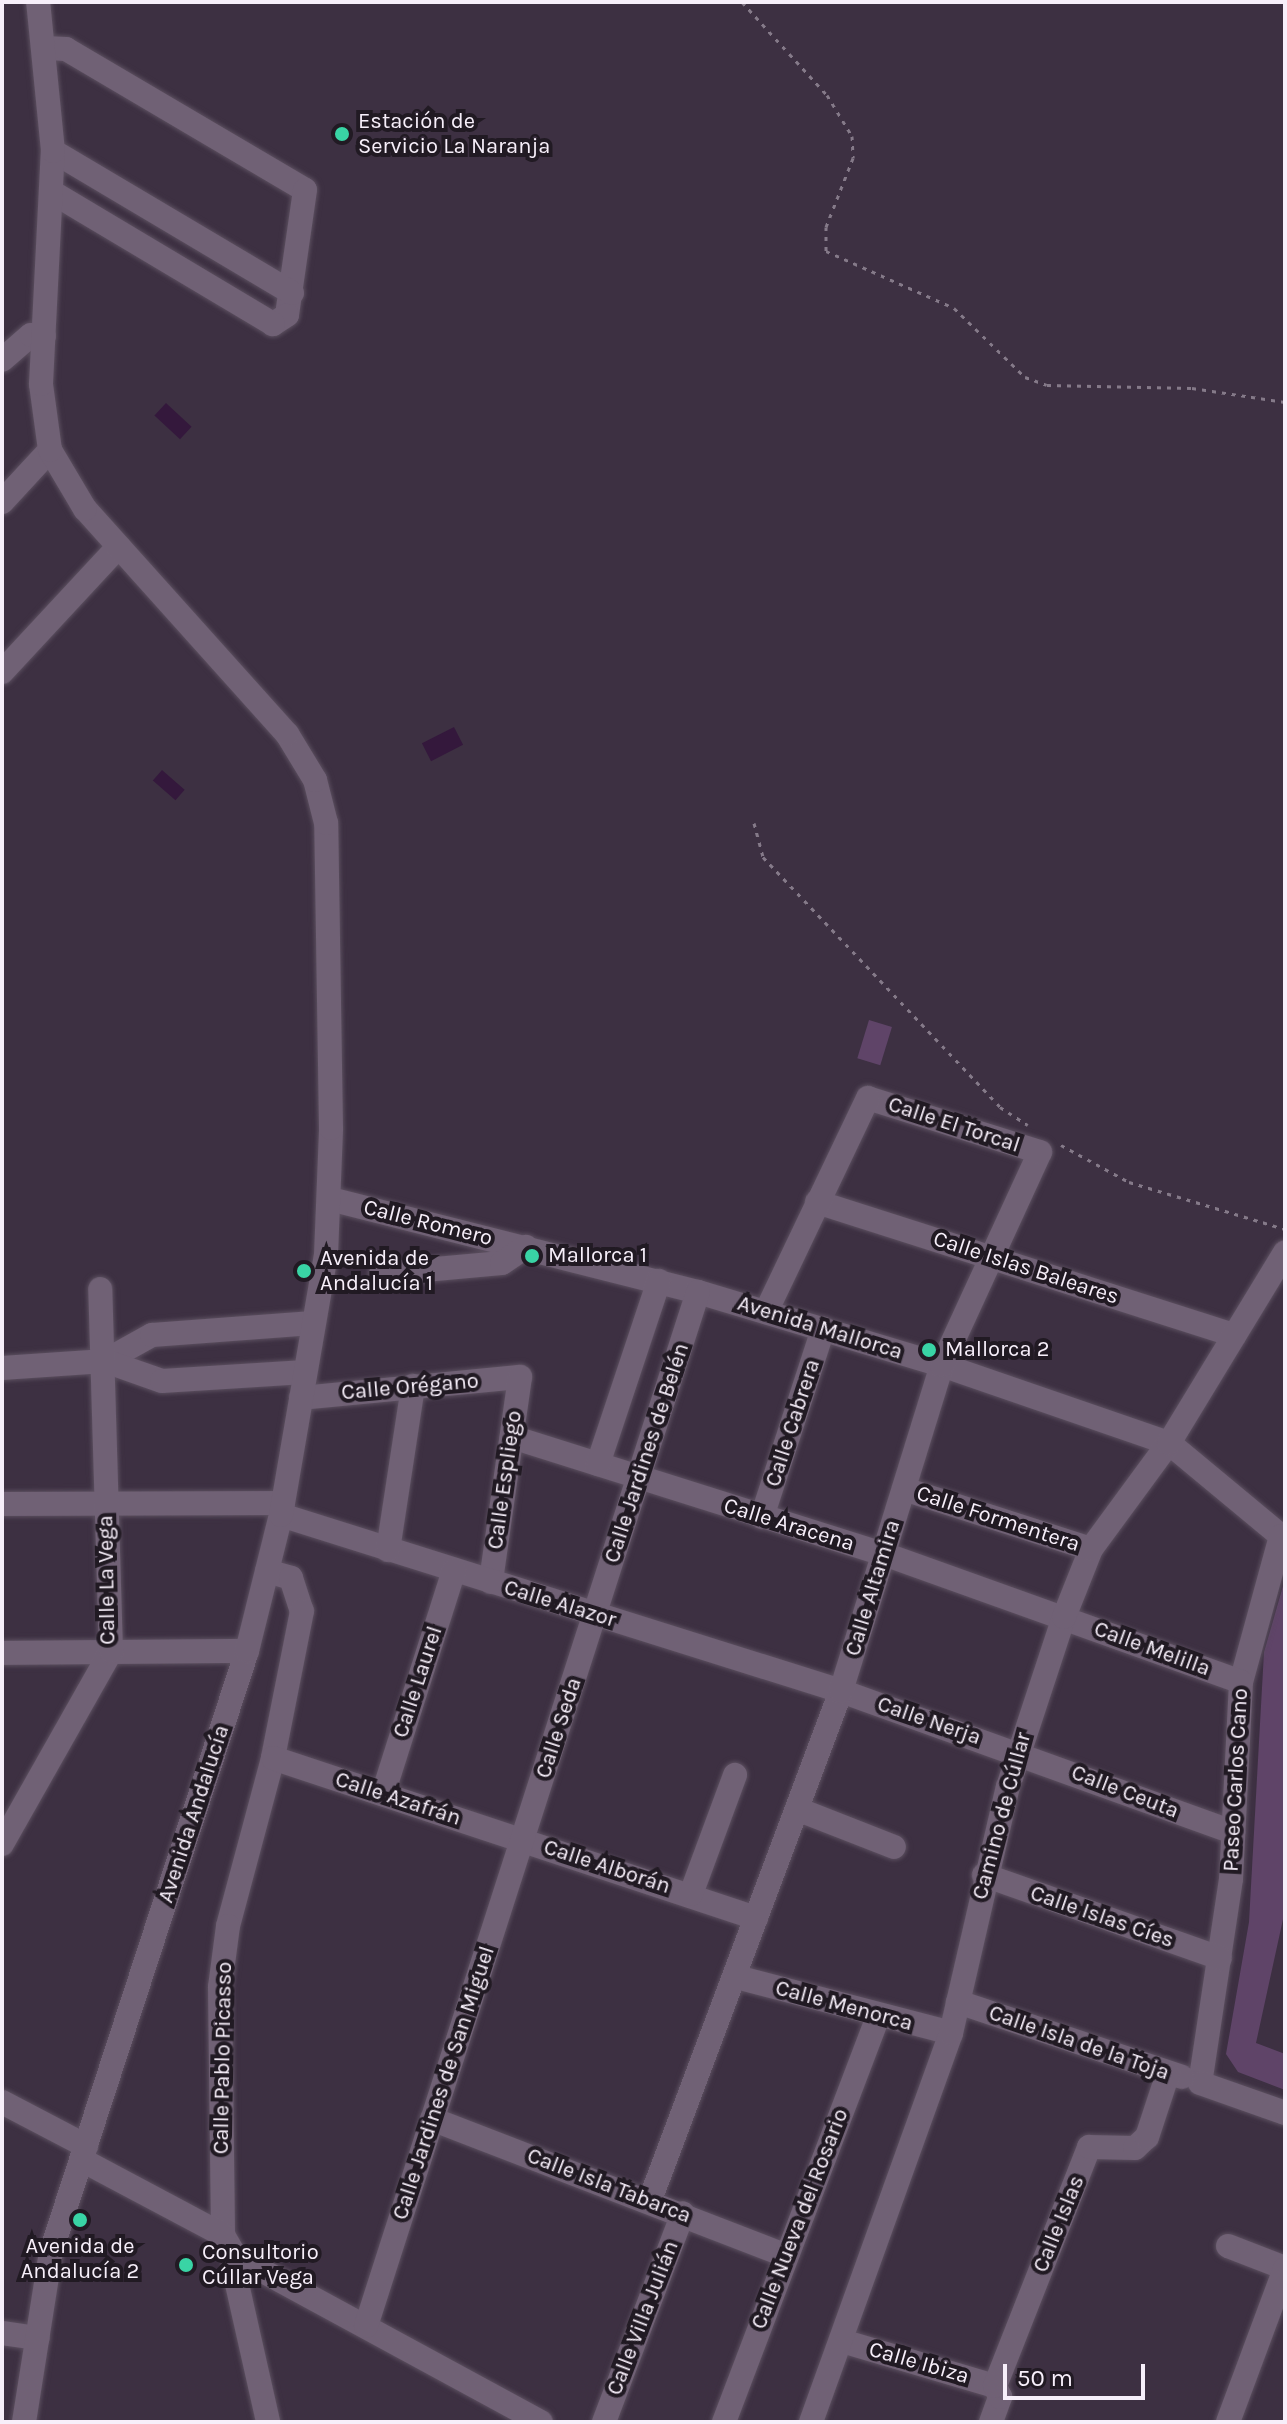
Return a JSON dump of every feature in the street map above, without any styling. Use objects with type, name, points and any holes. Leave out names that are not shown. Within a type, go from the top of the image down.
[{"type":"street","name":"Avenida Andalucía","points":[[24,2422],[51,2252],[247,1651],[282,1509],[326,1255],[330,1199],[326,823],[315,780],[287,734],[118,547],[65,482],[50,450],[41,384],[53,151],[38,2]]},
{"type":"street","points":[[45,48],[66,49],[305,190],[287,315],[273,324],[53,193]]},
{"type":"street","points":[[53,151],[292,293]]},
{"type":"street","points":[[2,360],[31,335],[44,336]]},
{"type":"street","points":[[2,502],[50,450]]},
{"type":"street","points":[[2,672],[118,547]]},
{"type":"street","name":"Calle El Torcal","points":[[817,1202],[868,1098],[1044,1142]]},
{"type":"street","name":"Calle Altamira","points":[[650,2200],[841,1691],[942,1365],[1044,1142]]},
{"type":"street","name":"Calle Romero","points":[[330,1199],[698,1292]]},
{"type":"street","points":[[766,1312],[817,1202]]},
{"type":"street","name":"Calle Islas Baleares","points":[[817,1202],[1234,1335]]},
{"type":"street","name":"Calle Romero","points":[[381,1274],[502,1263],[526,1247]]},
{"type":"street","name":"Camino de Cúllar","points":[[811,2422],[951,2033],[984,1875],[1017,1751],[1091,1549],[1169,1443],[1285,1252]]},
{"type":"street","points":[[598,1464],[659,1281]]},
{"type":"street","name":"Calle La Vega","points":[[2,1844],[111,1651],[105,1361],[100,1289]]},
{"type":"street","name":"Avenida Mallorca","points":[[698,1292],[942,1365],[1169,1443]]},
{"type":"street","name":"Calle Jardines de Belén","points":[[596,1615],[698,1292]]},
{"type":"street","points":[[105,1361],[152,1335],[313,1323]]},
{"type":"street","name":"Calle Cabrera","points":[[762,1517],[823,1329]]},
{"type":"street","points":[[2,1368],[105,1361],[162,1381],[305,1372]]},
{"type":"street","name":"Calle Orégano","points":[[301,1398],[520,1377]]},
{"type":"street","name":"Calle Espliego","points":[[491,1582],[520,1377]]},
{"type":"street","points":[[388,1550],[413,1386]]},
{"type":"street","name":"Calle Aracena","points":[[512,1437],[884,1554],[1064,1617]]},
{"type":"street","name":"Paseo Carlos Cano","points":[[1169,1443],[1281,1536],[1241,1682],[1233,1832],[1220,1958],[1200,2083]]},
{"type":"street","name":"Calle Formentera","points":[[904,1489],[1091,1549]]},
{"type":"street","name":"Calle Alazor","points":[[2,1504],[107,1503],[282,1509],[388,1550],[841,1691]]},
{"type":"street","name":"Calle Laurel","points":[[383,1794],[454,1570]]},
{"type":"street","name":"Calle Pablo Picasso","points":[[267,1571],[291,1578],[302,1611],[273,1758],[228,1926],[220,1987],[223,2235],[235,2256],[235,2275],[268,2422]]},
{"type":"street","name":"Calle Seda","points":[[523,1840],[596,1615]]},
{"type":"street","name":"Calle Melilla","points":[[1064,1617],[1241,1682]]},
{"type":"street","points":[[2,1653],[247,1651]]},
{"type":"street","name":"Calle Nerja","points":[[841,1691],[1017,1751]]},
{"type":"street","name":"Calle Ceuta","points":[[1017,1751],[1233,1832]]},
{"type":"street","name":"Calle Azafrán","points":[[273,1758],[523,1840]]},
{"type":"street","name":"Calle Alborán","points":[[691,1894],[735,1775]]},
{"type":"street","points":[[797,1809],[894,1847]]},
{"type":"street","name":"Calle Alborán","points":[[523,1840],[756,1918]]},
{"type":"street","name":"Calle Jardines de San Miguel","points":[[366,2326],[523,1840]]},
{"type":"street","name":"Calle Islas Cíes","points":[[984,1875],[1220,1958]]},
{"type":"street","name":"Calle Menorca","points":[[736,1977],[951,2033]]},
{"type":"street","name":"Calle Isla de la Toja","points":[[958,2002],[1200,2083]]},
{"type":"street","name":"Calle Nueva del Rosario","points":[[724,2422],[878,2016]]},
{"type":"street","name":"Calle Islas","points":[[991,2422],[1000,2397],[995,2386],[1089,2147],[1135,2148],[1147,2137],[1168,2073]]},
{"type":"street","points":[[1200,2083],[1285,2113]]},
{"type":"street","points":[[2,2102],[223,2235]]},
{"type":"street","name":"Calle Isla Tabarca","points":[[432,2119],[650,2200],[785,2255]]},
{"type":"street","name":"Calle Villa Julián","points":[[604,2422],[683,2213]]},
{"type":"street","points":[[1228,2246],[1285,2268],[1228,2422]]},
{"type":"street","points":[[235,2256],[541,2422]]},
{"type":"street","points":[[2,2333],[38,2338]]},
{"type":"street","name":"Calle Ibiza","points":[[842,2341],[995,2386]]},
{"type":"path","points":[[742,2],[827,95],[852,136],[853,158],[826,227],[826,251],[954,308],[1025,377],[1047,385],[1192,388],[1285,402]]},
{"type":"path","points":[[754,823],[763,857],[859,953],[1000,1107],[1044,1142],[1129,1182],[1285,1229]]},
{"type":"path","points":[[326,1255],[381,1274]]},
{"type":"shaded area","points":[[166,403],[192,427],[180,439],[154,415]]},
{"type":"shaded area","points":[[454,727],[463,745],[431,761],[422,743]]},
{"type":"shaded area","points":[[162,770],[185,790],[175,800],[153,781]]},
{"type":"shaded area","points":[[869,1020],[892,1027],[880,1065],[857,1058]]},
{"type":"shaded area","points":[[1285,1579],[1285,1910],[1256,2043],[1285,2054],[1285,2090],[1238,2072],[1226,2054],[1249,1922],[1264,1652]]},
{"type":"place","name":"Estación de Servicio La Naranja","points":[[342,134]]},
{"type":"place","name":"Mallorca 1","points":[[532,1256]]},
{"type":"place","name":"Avenida de Andalucía 1","points":[[304,1271]]},
{"type":"place","name":"Mallorca 2","points":[[929,1350]]},
{"type":"place","name":"Avenida de Andalucía 2","points":[[80,2220]]},
{"type":"place","name":"Consultorio Cúllar Vega","points":[[186,2265]]}]
